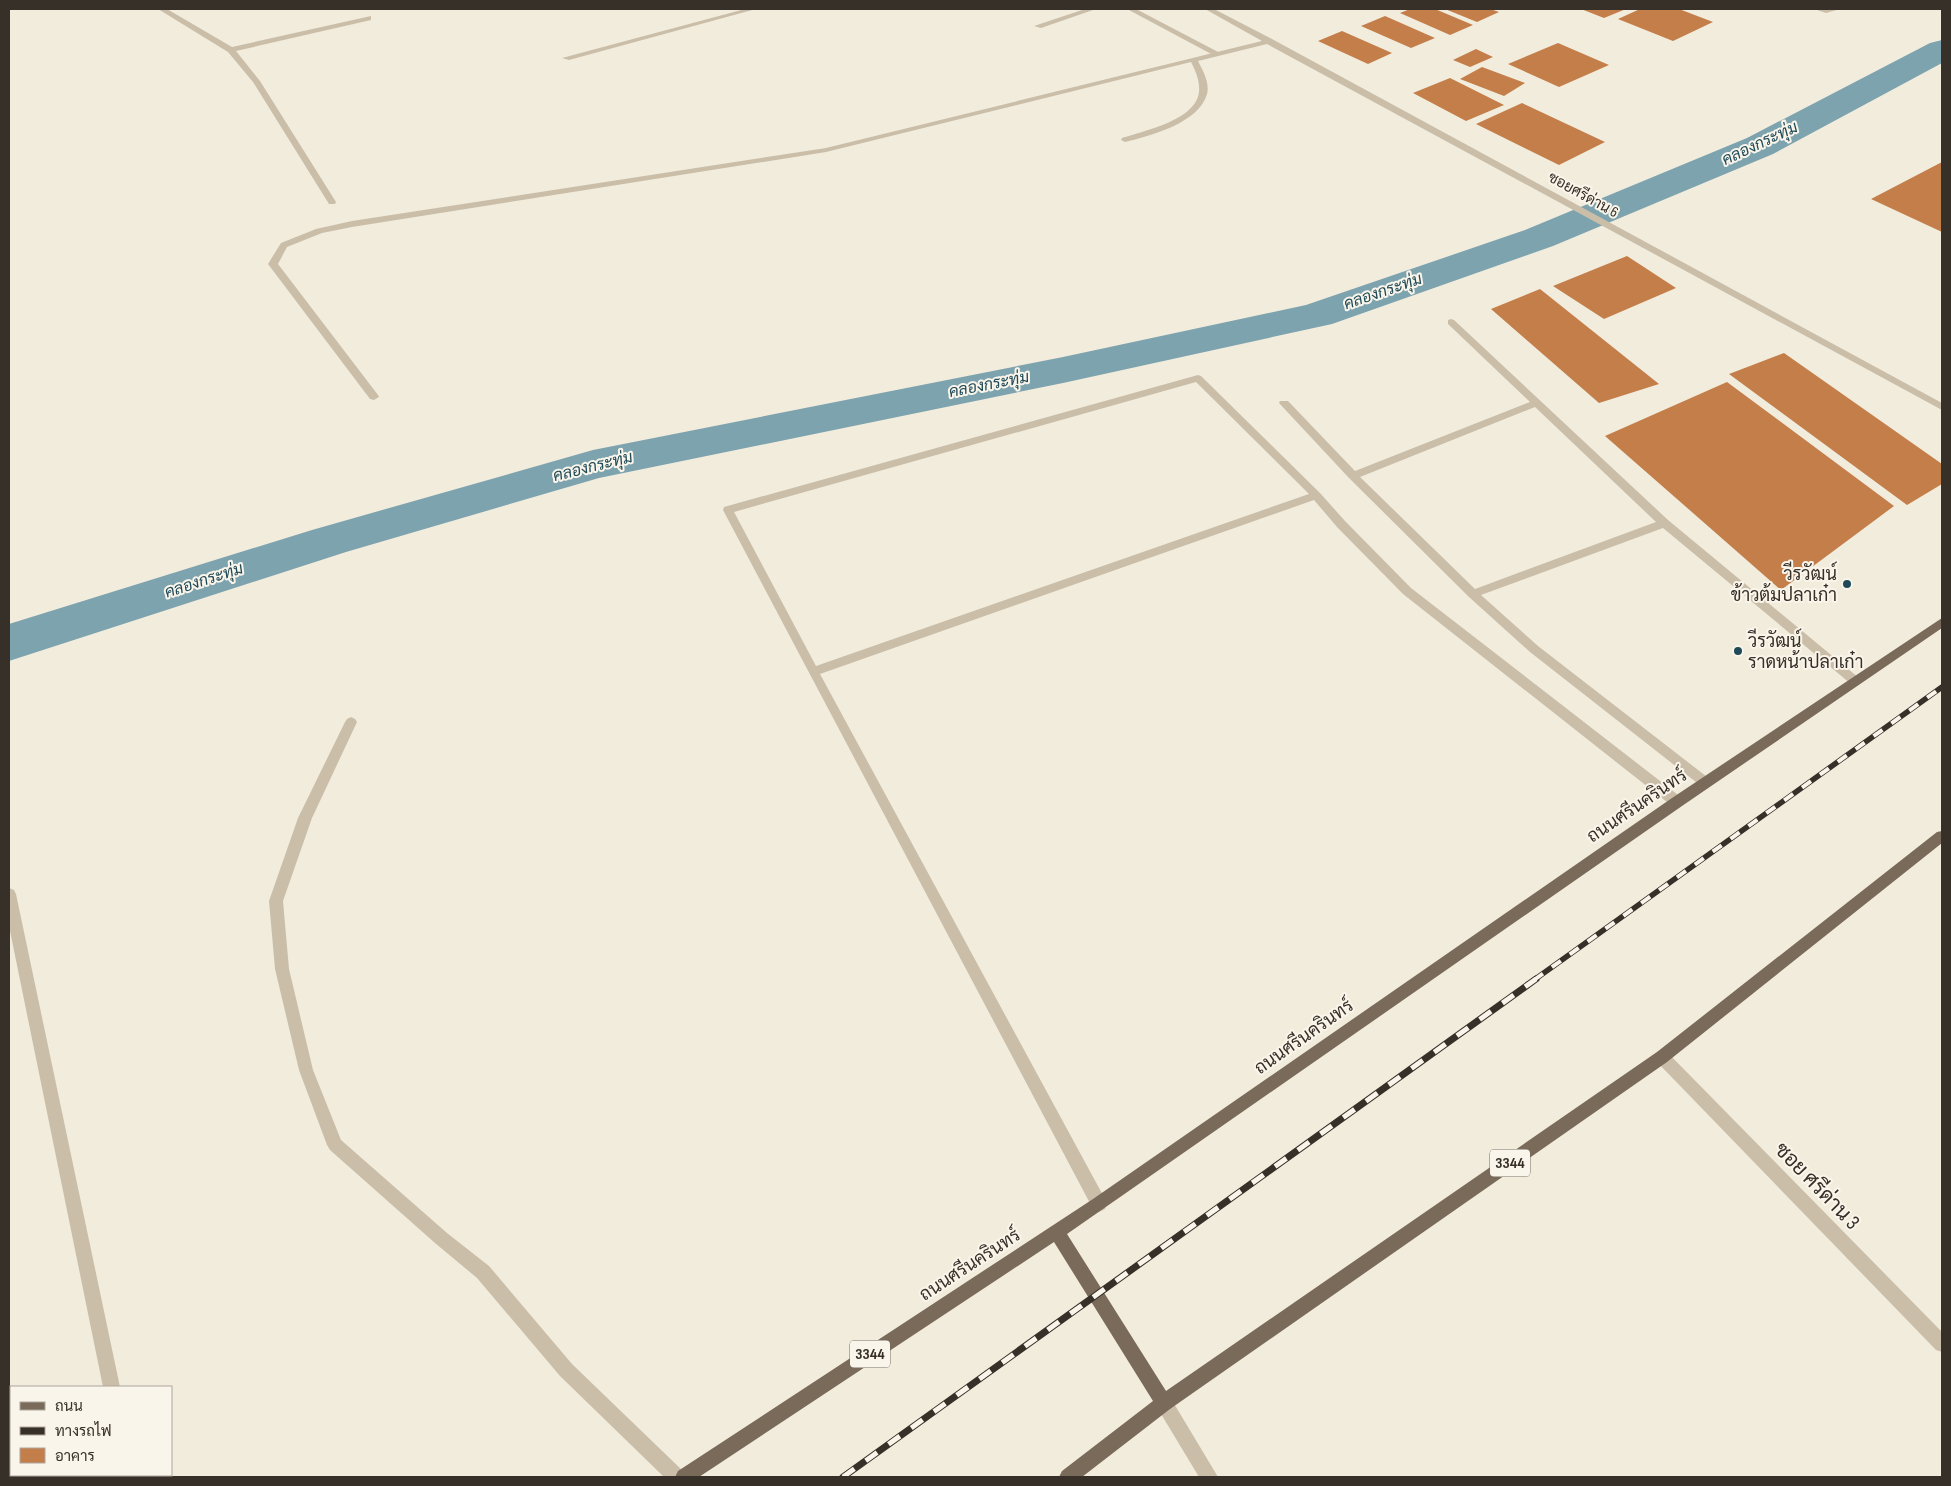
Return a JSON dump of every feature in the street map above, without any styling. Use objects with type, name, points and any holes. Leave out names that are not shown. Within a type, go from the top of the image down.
[{"type":"main road","name":"ถนนศรีนครินทร์","points":[[684,1477],[1099,1204],[1677,802],[1942,622]]},
{"type":"main road","name":"3344","points":[[1068,1477],[1164,1403],[1662,1057],[1942,836]]},
{"type":"main road","points":[[1057,1232],[1164,1403]]},
{"type":"street","points":[[162,9],[231,50],[256,81],[332,202]]},
{"type":"street","points":[[566,58],[752,9]]},
{"type":"street","points":[[1038,26],[1092,9]]},
{"type":"street","points":[[1131,9],[1218,54]]},
{"type":"street","name":"ซอยศรีด่าน 6","points":[[1209,9],[1942,407]]},
{"type":"street","points":[[1818,9],[1826,11],[1836,9]]},
{"type":"street","points":[[231,50],[368,18]]},
{"type":"street","points":[[374,397],[273,264],[284,245],[319,231],[352,224],[826,150],[1269,41]]},
{"type":"street","points":[[1126,140],[1181,120],[1202,102],[1205,86],[1202,73],[1194,60]]},
{"type":"street","points":[[1451,322],[1664,523],[1855,681]]},
{"type":"street","points":[[1099,1204],[728,510],[1198,378],[1316,495],[1341,524],[1407,591],[1677,802]]},
{"type":"street","points":[[1284,403],[1353,476],[1473,594],[1534,649],[1706,783]]},
{"type":"street","points":[[1353,476],[1537,403]]},
{"type":"street","points":[[813,672],[1316,495]]},
{"type":"street","points":[[1473,594],[1664,523]]},
{"type":"street","points":[[351,722],[305,818],[276,901],[282,969],[306,1070],[335,1145],[441,1238],[483,1272],[566,1370],[677,1477]]},
{"type":"street","points":[[9,894],[112,1386]]},
{"type":"street","name":"ซอย ศรีด่าน 3","points":[[1662,1057],[1942,1344]]},
{"type":"street","points":[[1164,1403],[1209,1477]]},
{"type":"building","points":[[1410,9],[1435,9],[1473,25],[1450,35],[1400,13]]},
{"type":"building","points":[[1445,9],[1490,9],[1499,12],[1477,22]]},
{"type":"building","points":[[1581,9],[1626,9],[1604,18]]},
{"type":"building","points":[[1640,9],[1679,9],[1713,22],[1673,41],[1618,19]]},
{"type":"building","points":[[1385,16],[1435,38],[1411,48],[1361,26]]},
{"type":"building","points":[[1342,31],[1392,53],[1368,64],[1318,41]]},
{"type":"building","points":[[1558,43],[1609,65],[1559,87],[1508,64]]},
{"type":"building","points":[[1476,49],[1493,57],[1470,67],[1453,60]]},
{"type":"building","points":[[1482,67],[1525,83],[1504,96],[1460,79]]},
{"type":"building","points":[[1450,78],[1504,105],[1466,121],[1413,93]]},
{"type":"building","points":[[1522,103],[1605,142],[1559,165],[1476,124]]},
{"type":"building","points":[[1942,162],[1942,232],[1871,199]]},
{"type":"building","points":[[1627,256],[1676,288],[1604,319],[1553,286]]},
{"type":"building","points":[[1540,289],[1659,384],[1599,403],[1491,309]]},
{"type":"building","points":[[1784,353],[1942,464],[1942,484],[1907,505],[1729,374]]},
{"type":"building","points":[[1727,382],[1894,506],[1781,590],[1605,436]]},
{"type":"waterway","name":"คลองกระทุ่ม","points":[[9,643],[329,541],[593,465],[1063,370],[1317,315],[1539,238],[1760,146],[1942,50]]},
{"type":"railway","points":[[1534,980],[1942,687]]},
{"type":"railway","points":[[843,1477],[1536,979]]},
{"type":"place","name":"วีรวัฒน์ ข้าวต้มปลาเก๋า","points":[[1847,584]]},
{"type":"place","name":"วีรวัฒน์ ราดหน้าปลาเก๋า","points":[[1738,651]]}]
